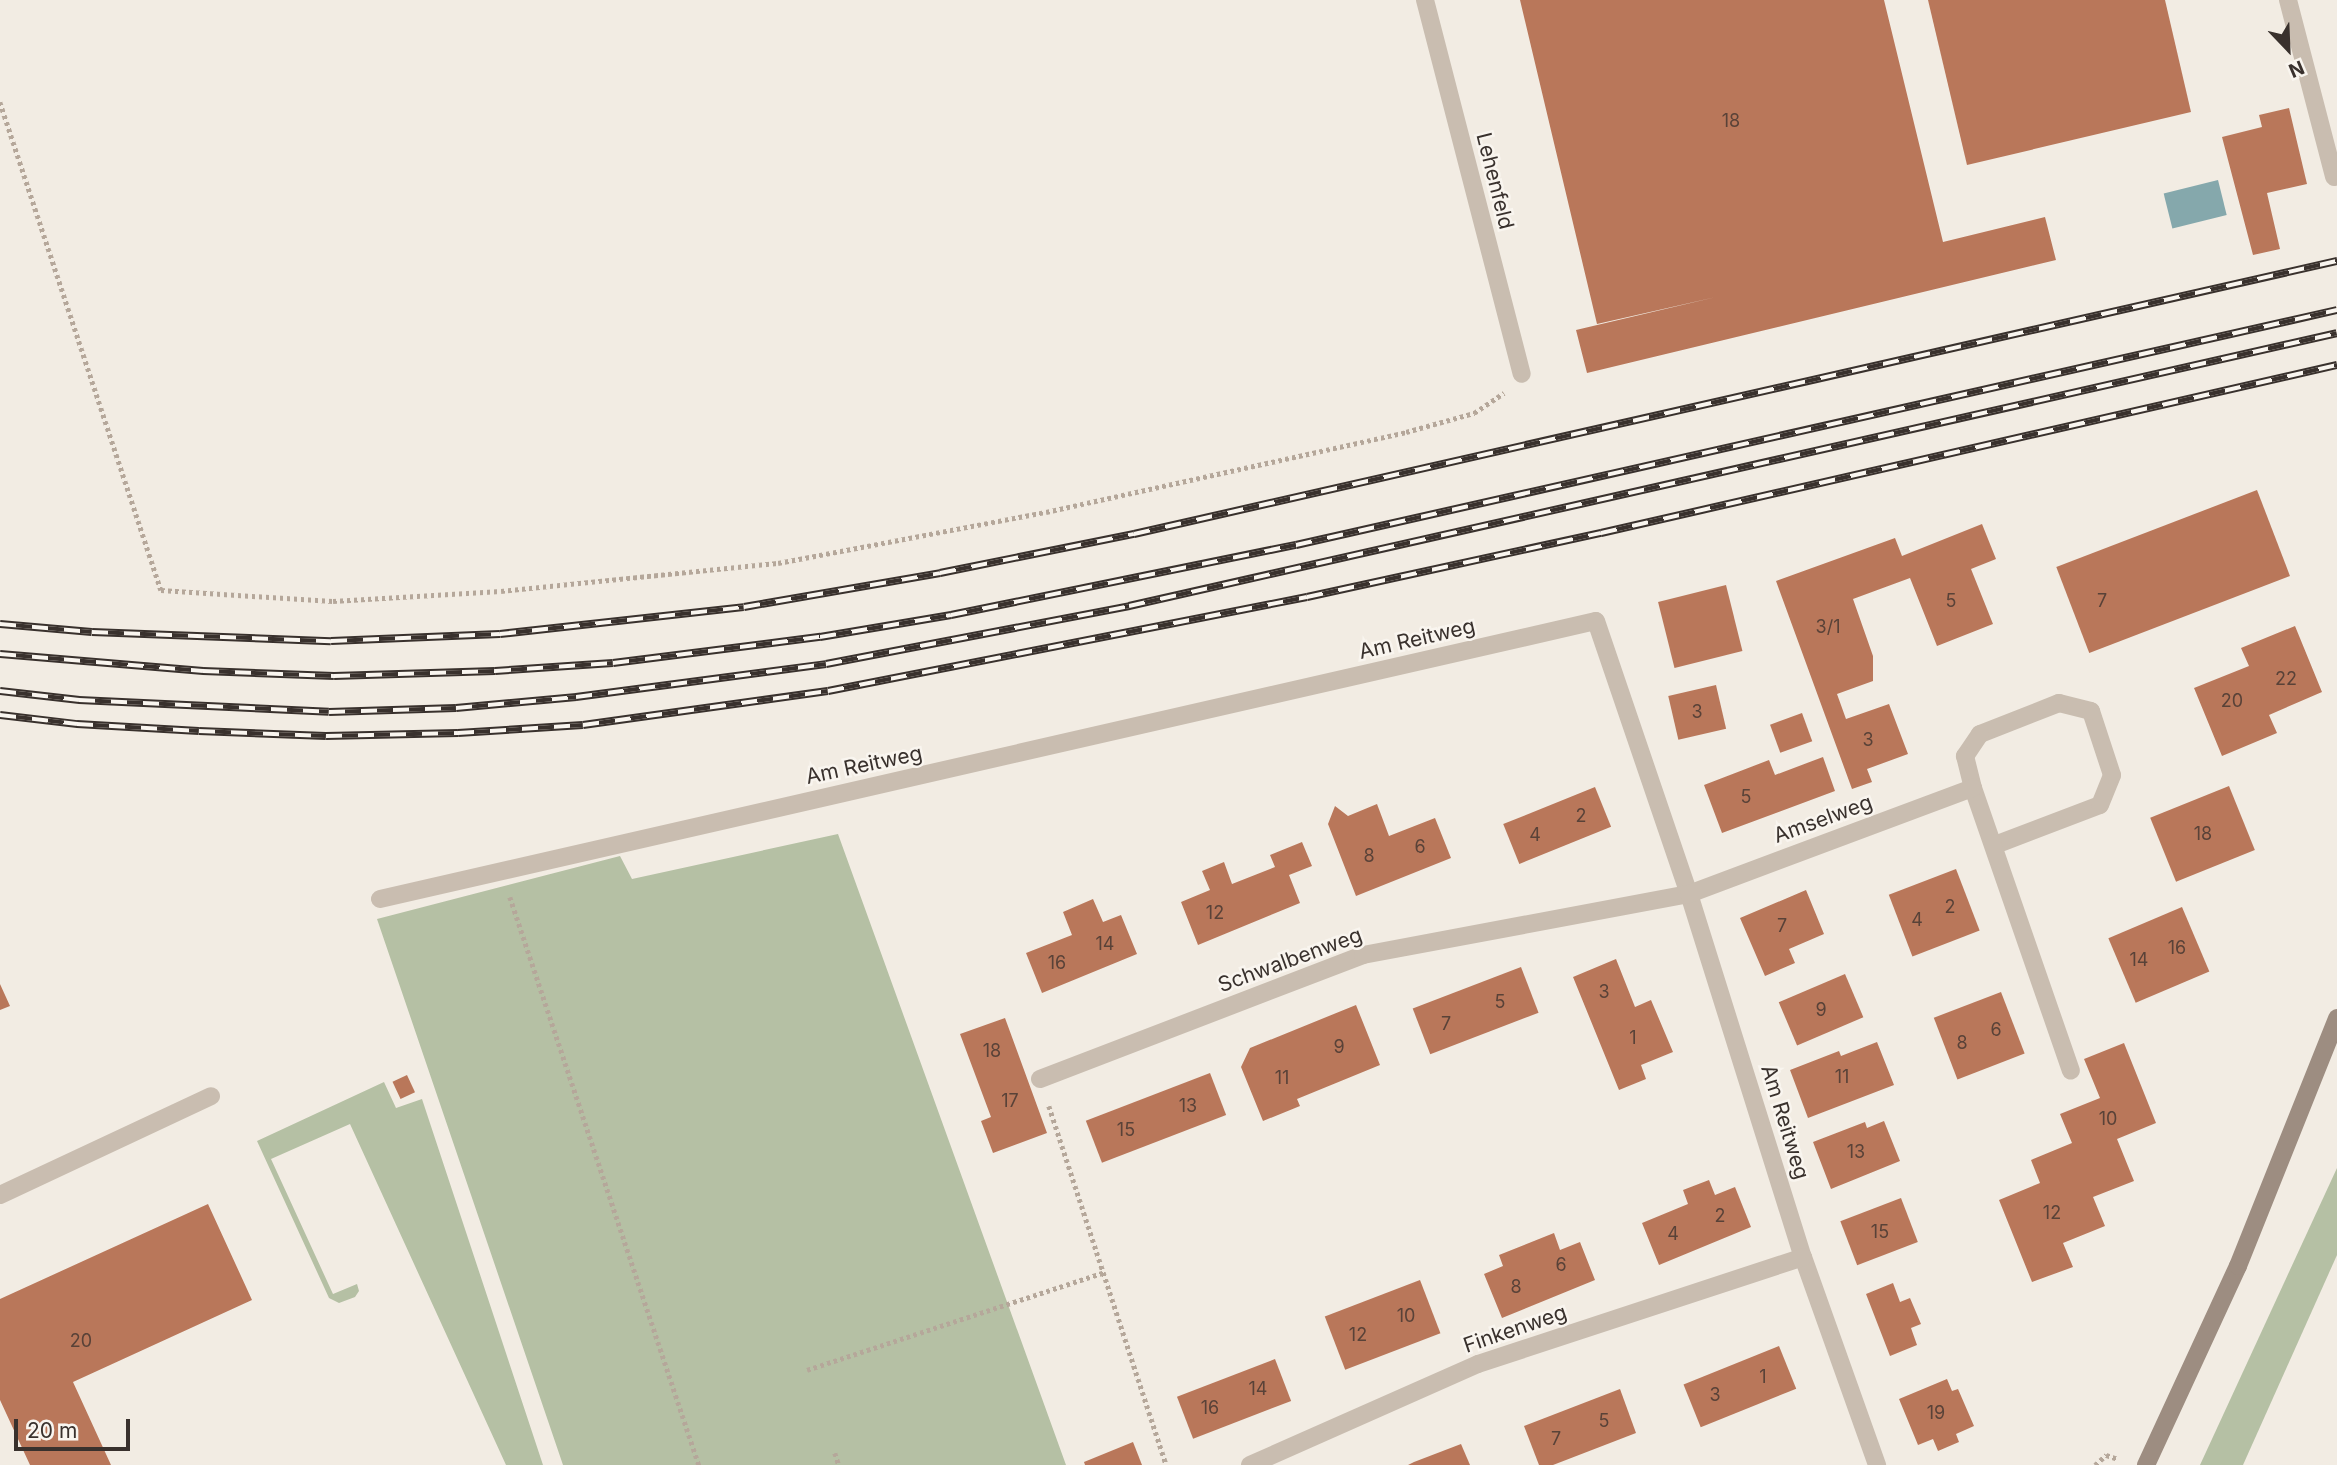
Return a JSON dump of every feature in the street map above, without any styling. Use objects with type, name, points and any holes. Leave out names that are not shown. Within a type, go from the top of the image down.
[{"type":"main road","points":[[2146,1465],[2238,1266],[2337,1018]]},
{"type":"street","name":"Lehenfeld","points":[[1425,0],[1522,374]]},
{"type":"street","points":[[2288,0],[2334,177]]},
{"type":"street","name":"Am Reitweg","points":[[380,899],[1597,621],[1689,894],[1803,1257],[1877,1465]]},
{"type":"street","points":[[1994,845],[2100,805],[2112,775],[2091,711],[2059,704],[1980,734],[1965,756],[1973,788],[2071,1071]]},
{"type":"street","name":"Amselweg","points":[[1689,894],[1973,788]]},
{"type":"street","name":"Schwalbenweg","points":[[1040,1079],[1363,955],[1689,894]]},
{"type":"street","points":[[0,1195],[211,1096]]},
{"type":"street","name":"Finkenweg","points":[[1250,1465],[1478,1364],[1803,1257]]},
{"type":"path","points":[[0,102],[160,590],[333,601],[501,591],[778,563],[1046,512],[1406,432],[1474,413],[1505,392],[1522,374]]},
{"type":"path","points":[[500,870],[699,1465]]},
{"type":"path","points":[[1040,1079],[1166,1465]]},
{"type":"path","points":[[807,1370],[1105,1272]]},
{"type":"path","points":[[835,1453],[839,1465]]},
{"type":"path","points":[[2095,1465],[2106,1455],[2126,1462]]},
{"type":"green space","points":[[838,834],[1066,1465],[563,1465],[377,919],[620,856],[632,879]]},
{"type":"green space","points":[[384,1082],[396,1108],[422,1099],[543,1465],[506,1465],[350,1124],[271,1159],[333,1294],[357,1284],[359,1291],[355,1297],[339,1303],[329,1298],[257,1141]]},
{"type":"green space","points":[[2337,1168],[2337,1255],[2243,1465],[2200,1465]]},
{"type":"water","points":[[2218,180],[2227,215],[2172,228],[2164,194]]},
{"type":"building","points":[[1520,0],[1884,0],[1943,242],[2045,217],[2056,260],[1587,373],[1576,330],[1716,297],[1597,324]]},
{"type":"building","points":[[1928,0],[2165,0],[2191,112],[1967,165]]},
{"type":"building","points":[[2289,108],[2307,184],[2267,193],[2280,249],[2253,255],[2222,137],[2262,127],[2259,115]]},
{"type":"building","points":[[2257,490],[2290,576],[2089,653],[2056,567]]},
{"type":"building","points":[[1982,524],[1996,559],[1971,569],[1993,624],[1937,646],[1910,578],[1853,599],[1873,656],[1873,681],[1837,694],[1846,719],[1889,704],[1908,754],[1867,769],[1872,782],[1852,789],[1776,581],[1895,538],[1902,556]]},
{"type":"building","points":[[1726,585],[1742,651],[1675,668],[1658,602]]},
{"type":"building","points":[[2295,626],[2322,692],[2269,715],[2277,733],[2222,756],[2194,688],[2249,666],[2241,648]]},
{"type":"building","points":[[1716,685],[1726,729],[1678,740],[1668,696]]},
{"type":"building","points":[[1802,713],[1812,741],[1780,753],[1770,725]]},
{"type":"building","points":[[1823,757],[1835,791],[1722,833],[1704,785],[1769,760],[1775,775]]},
{"type":"building","points":[[2229,786],[2255,850],[2176,882],[2150,818]]},
{"type":"building","points":[[1595,787],[1611,827],[1519,864],[1503,824]]},
{"type":"building","points":[[1377,804],[1389,836],[1435,818],[1451,858],[1356,896],[1328,824],[1335,806],[1348,816]]},
{"type":"building","points":[[1302,842],[1312,866],[1289,875],[1300,903],[1198,945],[1181,902],[1210,890],[1202,871],[1224,862],[1232,884],[1275,867],[1270,855]]},
{"type":"building","points":[[1956,869],[1980,931],[1912,956],[1889,895]]},
{"type":"building","points":[[1806,890],[1824,934],[1789,949],[1795,963],[1765,976],[1740,918]]},
{"type":"building","points":[[1093,899],[1103,922],[1121,915],[1137,954],[1042,993],[1026,953],[1072,935],[1063,912]]},
{"type":"building","points":[[2182,907],[2209,971],[2136,1003],[2108,938]]},
{"type":"building","points":[[1616,959],[1635,1007],[1651,1000],[1673,1052],[1641,1065],[1646,1079],[1619,1090],[1573,977]]},
{"type":"building","points":[[1521,967],[1539,1013],[1430,1054],[1413,1009]]},
{"type":"building","points":[[1845,974],[1863,1017],[1797,1045],[1779,1002]]},
{"type":"building","points":[[0,984],[10,1006],[0,1010]]},
{"type":"building","points":[[2001,992],[2025,1054],[1957,1079],[1934,1018]]},
{"type":"building","points":[[1356,1005],[1380,1065],[1297,1099],[1300,1106],[1263,1121],[1241,1067],[1250,1048]]},
{"type":"building","points":[[1005,1018],[1047,1133],[993,1153],[981,1121],[991,1117],[960,1034]]},
{"type":"building","points":[[1877,1042],[1894,1085],[1808,1118],[1790,1070],[1839,1051],[1841,1056]]},
{"type":"building","points":[[2124,1043],[2156,1123],[2117,1139],[2134,1181],[2093,1197],[2105,1226],[2063,1243],[2073,1267],[2032,1282],[1999,1200],[2040,1183],[2031,1160],[2072,1143],[2060,1114],[2100,1098],[2084,1059]]},
{"type":"building","points":[[1210,1073],[1226,1115],[1102,1163],[1086,1121]]},
{"type":"building","points":[[407,1075],[415,1092],[401,1099],[392,1082]]},
{"type":"building","points":[[1884,1121],[1900,1161],[1831,1189],[1813,1142],[1865,1122],[1867,1128]]},
{"type":"building","points":[[1709,1180],[1715,1195],[1735,1187],[1751,1227],[1659,1265],[1642,1223],[1688,1204],[1683,1190]]},
{"type":"building","points":[[1901,1198],[1918,1242],[1857,1265],[1840,1221]]},
{"type":"building","points":[[208,1204],[252,1300],[73,1382],[111,1465],[30,1465],[0,1400],[0,1299]]},
{"type":"building","points":[[1554,1233],[1560,1250],[1580,1242],[1595,1280],[1502,1318],[1484,1274],[1503,1266],[1499,1255]]},
{"type":"building","points":[[1420,1280],[1440,1333],[1345,1370],[1325,1317]]},
{"type":"building","points":[[1893,1283],[1900,1302],[1910,1298],[1921,1324],[1911,1328],[1917,1345],[1890,1356],[1866,1294]]},
{"type":"building","points":[[1779,1346],[1796,1389],[1701,1427],[1684,1385]]},
{"type":"building","points":[[1275,1359],[1291,1401],[1193,1439],[1177,1397]]},
{"type":"building","points":[[1947,1379],[1952,1391],[1958,1389],[1974,1426],[1956,1434],[1959,1442],[1938,1451],[1933,1439],[1918,1445],[1899,1399]]},
{"type":"building","points":[[1620,1389],[1636,1433],[1553,1465],[1539,1465],[1524,1426]]},
{"type":"building","points":[[1133,1442],[1142,1465],[1085,1465],[1084,1462]]},
{"type":"building","points":[[1461,1444],[1470,1465],[1408,1465],[1414,1462]]},
{"type":"railway","points":[[0,624],[92,632],[331,641],[500,634],[744,607],[940,573],[1134,534],[2337,261]]},
{"type":"railway","points":[[0,654],[203,671],[334,676],[495,671],[613,663],[820,637],[951,615],[1296,545],[2337,310]]},
{"type":"railway","points":[[0,691],[79,700],[329,712],[456,708],[576,697],[826,664],[1129,606],[2337,333]]},
{"type":"railway","points":[[0,715],[77,724],[326,736],[458,733],[583,725],[828,691],[1307,597],[1601,533],[2337,365]]}]
